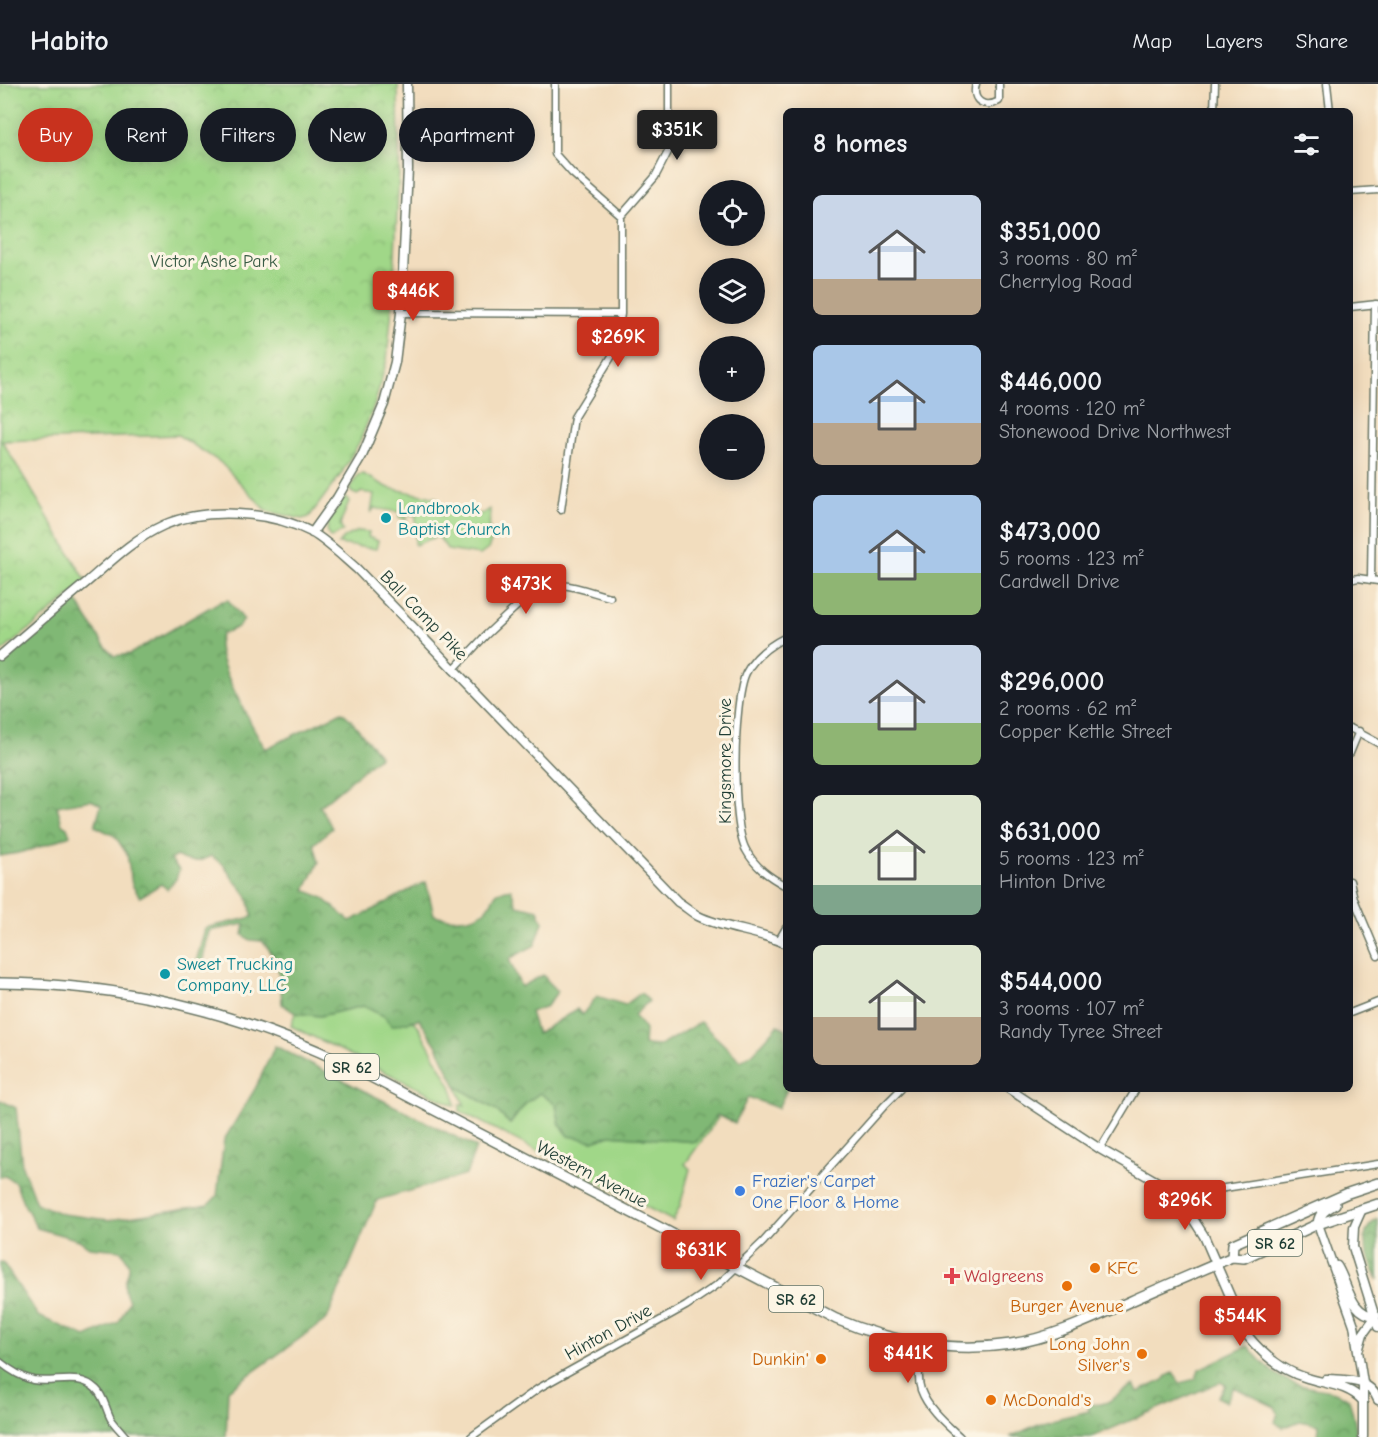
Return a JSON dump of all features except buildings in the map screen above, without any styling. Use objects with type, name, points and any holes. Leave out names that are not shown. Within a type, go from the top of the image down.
[{"type":"main road","name":"Western Avenue","points":[[0,983],[72,986],[140,995],[213,1012],[283,1036],[342,1062],[847,1324],[923,1344],[974,1347],[1013,1344],[1045,1335],[1094,1317],[1232,1257],[1244,1258],[1318,1224],[1378,1204]]},
{"type":"main road","name":"Western Avenue","points":[[1232,1257],[1233,1244],[1348,1193],[1378,1183]]},
{"type":"main road","points":[[1318,1224],[1319,1217],[1326,1209],[1348,1193]]},
{"type":"street","points":[[312,533],[356,468],[378,422],[395,362],[401,313],[408,169],[406,84]]},
{"type":"street","points":[[555,84],[555,154],[572,173],[621,216]]},
{"type":"street","points":[[561,510],[574,417],[615,351],[621,314],[621,216],[655,177],[669,150],[669,84]]},
{"type":"street","points":[[976,84],[974,90],[976,97],[980,103],[986,105],[993,105],[999,101],[999,84]]},
{"type":"street","points":[[1214,108],[1215,84]]},
{"type":"street","points":[[1327,84],[1330,108]]},
{"type":"street","points":[[1353,192],[1378,189]]},
{"type":"street","points":[[1353,307],[1377,304],[1375,580],[1353,579]]},
{"type":"street","points":[[401,313],[621,314]]},
{"type":"street","name":"Ball Camp Pike","points":[[0,656],[116,557],[163,526],[197,515],[235,514],[277,521],[312,533],[357,569],[678,902],[698,916],[782,942]]},
{"type":"street","points":[[453,670],[486,635],[533,591],[542,586],[557,584],[610,597]]},
{"type":"street","name":"Kingsmore Drive","points":[[783,638],[753,662],[741,686],[737,726],[736,804],[738,827],[745,849],[760,869],[783,884]]},
{"type":"street","points":[[1353,729],[1378,742]]},
{"type":"street","points":[[1353,746],[1359,731]]},
{"type":"street","points":[[1353,894],[1378,956]]},
{"type":"street","points":[[1353,1012],[1378,1002]]},
{"type":"street","name":"Hinton Drive","points":[[471,1437],[539,1388],[686,1306],[720,1283],[763,1242],[899,1092]]},
{"type":"street","points":[[1014,1092],[1100,1149],[1168,1188],[1181,1200],[1193,1218],[1247,1335],[1269,1359],[1287,1371],[1350,1391],[1363,1401]]},
{"type":"street","points":[[1100,1149],[1134,1092]]},
{"type":"street","points":[[1168,1188],[1212,1190],[1378,1164]]},
{"type":"street","points":[[1193,1218],[1196,1202],[1212,1190]]},
{"type":"street","points":[[1362,1209],[1354,1227],[1353,1248],[1378,1327]]},
{"type":"street","points":[[1318,1224],[1354,1325],[1362,1383],[1363,1437]]},
{"type":"street","points":[[1328,1253],[1339,1268],[1356,1306],[1365,1313],[1376,1316]]},
{"type":"street","points":[[1359,1350],[1363,1334],[1376,1316]]},
{"type":"street","points":[[923,1344],[919,1373],[920,1389],[933,1410],[960,1437]]},
{"type":"street","points":[[0,1362],[14,1373],[32,1379],[85,1381],[98,1390],[111,1418],[126,1437]]},
{"type":"street","points":[[1313,1380],[1362,1383],[1371,1389],[1378,1400]]},
{"type":"green space","name":"Victor Ashe Park","points":[[0,84],[398,84],[399,168],[393,296],[387,359],[375,403],[360,441],[341,474],[309,517],[302,519],[267,511],[220,462],[178,435],[2,441],[87,582],[0,653]]},
{"type":"green space","points":[[363,474],[389,488],[438,498],[437,506],[441,515],[450,511],[479,514],[490,509],[489,536],[491,542],[488,549],[480,555],[448,550],[438,536],[415,545],[416,515],[406,514],[407,520],[399,517],[400,512],[374,508],[371,513],[374,494],[362,492],[357,495],[351,492],[350,488],[358,475]]},
{"type":"green space","points":[[346,498],[349,501],[340,525],[343,531],[331,538],[327,533],[328,522]]},
{"type":"green space","points":[[358,531],[369,532],[368,537],[378,541],[376,549],[338,544],[345,537]]},
{"type":"green space","points":[[74,597],[104,645],[114,656],[130,654],[219,602],[228,600],[244,620],[238,627],[222,634],[219,643],[220,654],[237,697],[265,749],[342,712],[380,756],[320,806],[332,828],[314,844],[319,862],[305,890],[323,898],[350,921],[426,882],[434,915],[452,918],[477,915],[487,908],[497,892],[511,889],[517,905],[538,910],[543,922],[535,945],[509,959],[521,987],[543,975],[557,992],[547,1006],[530,1012],[537,1034],[577,1009],[582,1015],[597,996],[625,1005],[641,993],[649,1001],[634,1015],[645,1030],[644,1045],[660,1046],[700,1022],[741,1061],[754,1052],[778,1025],[783,1028],[783,1092],[786,1092],[778,1108],[748,1097],[735,1123],[717,1115],[696,1142],[610,1135],[593,1141],[569,1136],[560,1125],[556,1105],[540,1093],[526,1103],[510,1124],[496,1110],[456,1086],[437,1046],[419,1019],[392,1026],[384,1016],[363,1006],[320,1016],[295,1013],[282,1004],[281,986],[273,955],[262,941],[250,940],[243,935],[245,924],[209,931],[201,968],[195,966],[205,928],[253,917],[247,895],[224,865],[211,856],[194,861],[176,856],[171,860],[179,870],[176,879],[167,889],[161,884],[140,897],[132,885],[127,854],[115,836],[95,826],[101,805],[91,800],[57,806],[62,824],[67,827],[70,835],[36,848],[0,856],[0,660]]},
{"type":"green space","points":[[363,1006],[395,1020],[413,1021],[417,1024],[451,1086],[455,1106],[291,1026],[295,1013],[320,1016]]},
{"type":"green space","points":[[275,1046],[476,1147],[466,1175],[377,1200],[327,1319],[228,1390],[226,1437],[0,1437],[0,1262],[3,1263],[38,1316],[86,1337],[119,1322],[129,1301],[125,1285],[129,1264],[120,1250],[89,1247],[79,1240],[37,1228],[15,1182],[5,1176],[0,1177],[0,1100],[16,1108],[22,1166],[36,1203],[62,1214],[109,1220],[208,1205],[217,1196],[224,1140],[255,1089]]},
{"type":"green space","points":[[456,1086],[496,1110],[510,1124],[526,1103],[540,1093],[556,1105],[560,1125],[593,1141],[610,1135],[696,1142],[715,1117],[718,1118],[685,1164],[690,1169],[680,1206],[673,1221],[460,1111],[460,1104],[465,1106]]},
{"type":"green space","points":[[1378,1219],[1378,1280],[1368,1256],[1365,1239],[1370,1225]]},
{"type":"green space","points":[[1248,1346],[1266,1366],[1279,1376],[1349,1399],[1356,1427],[1356,1437],[1318,1437],[1319,1425],[1300,1421],[1283,1428],[1275,1422],[1278,1413],[1275,1407],[1234,1387],[1226,1402],[1218,1397],[1226,1385],[1220,1382],[1092,1437],[1010,1437],[1043,1422],[1089,1411],[1088,1404],[1108,1402],[1134,1385],[1138,1392],[1164,1380],[1173,1373],[1180,1383],[1196,1379],[1199,1369]]},
{"type":"place","name":"Landbrook Baptist Church","points":[[386,518]]},
{"type":"place","name":"Sweet Trucking Company, LLC","points":[[165,974]]},
{"type":"place","name":"Frazier's Carpet One Floor & Home","points":[[740,1191]]},
{"type":"place","name":"KFC","points":[[1095,1268]]},
{"type":"place","name":"Walgreens","points":[[952,1276]]},
{"type":"place","name":"Burger Avenue","points":[[1067,1286]]},
{"type":"place","name":"Long John Silver's","points":[[1142,1354]]},
{"type":"place","name":"Dunkin'","points":[[821,1359]]},
{"type":"place","name":"McDonald's","points":[[991,1400]]}]
